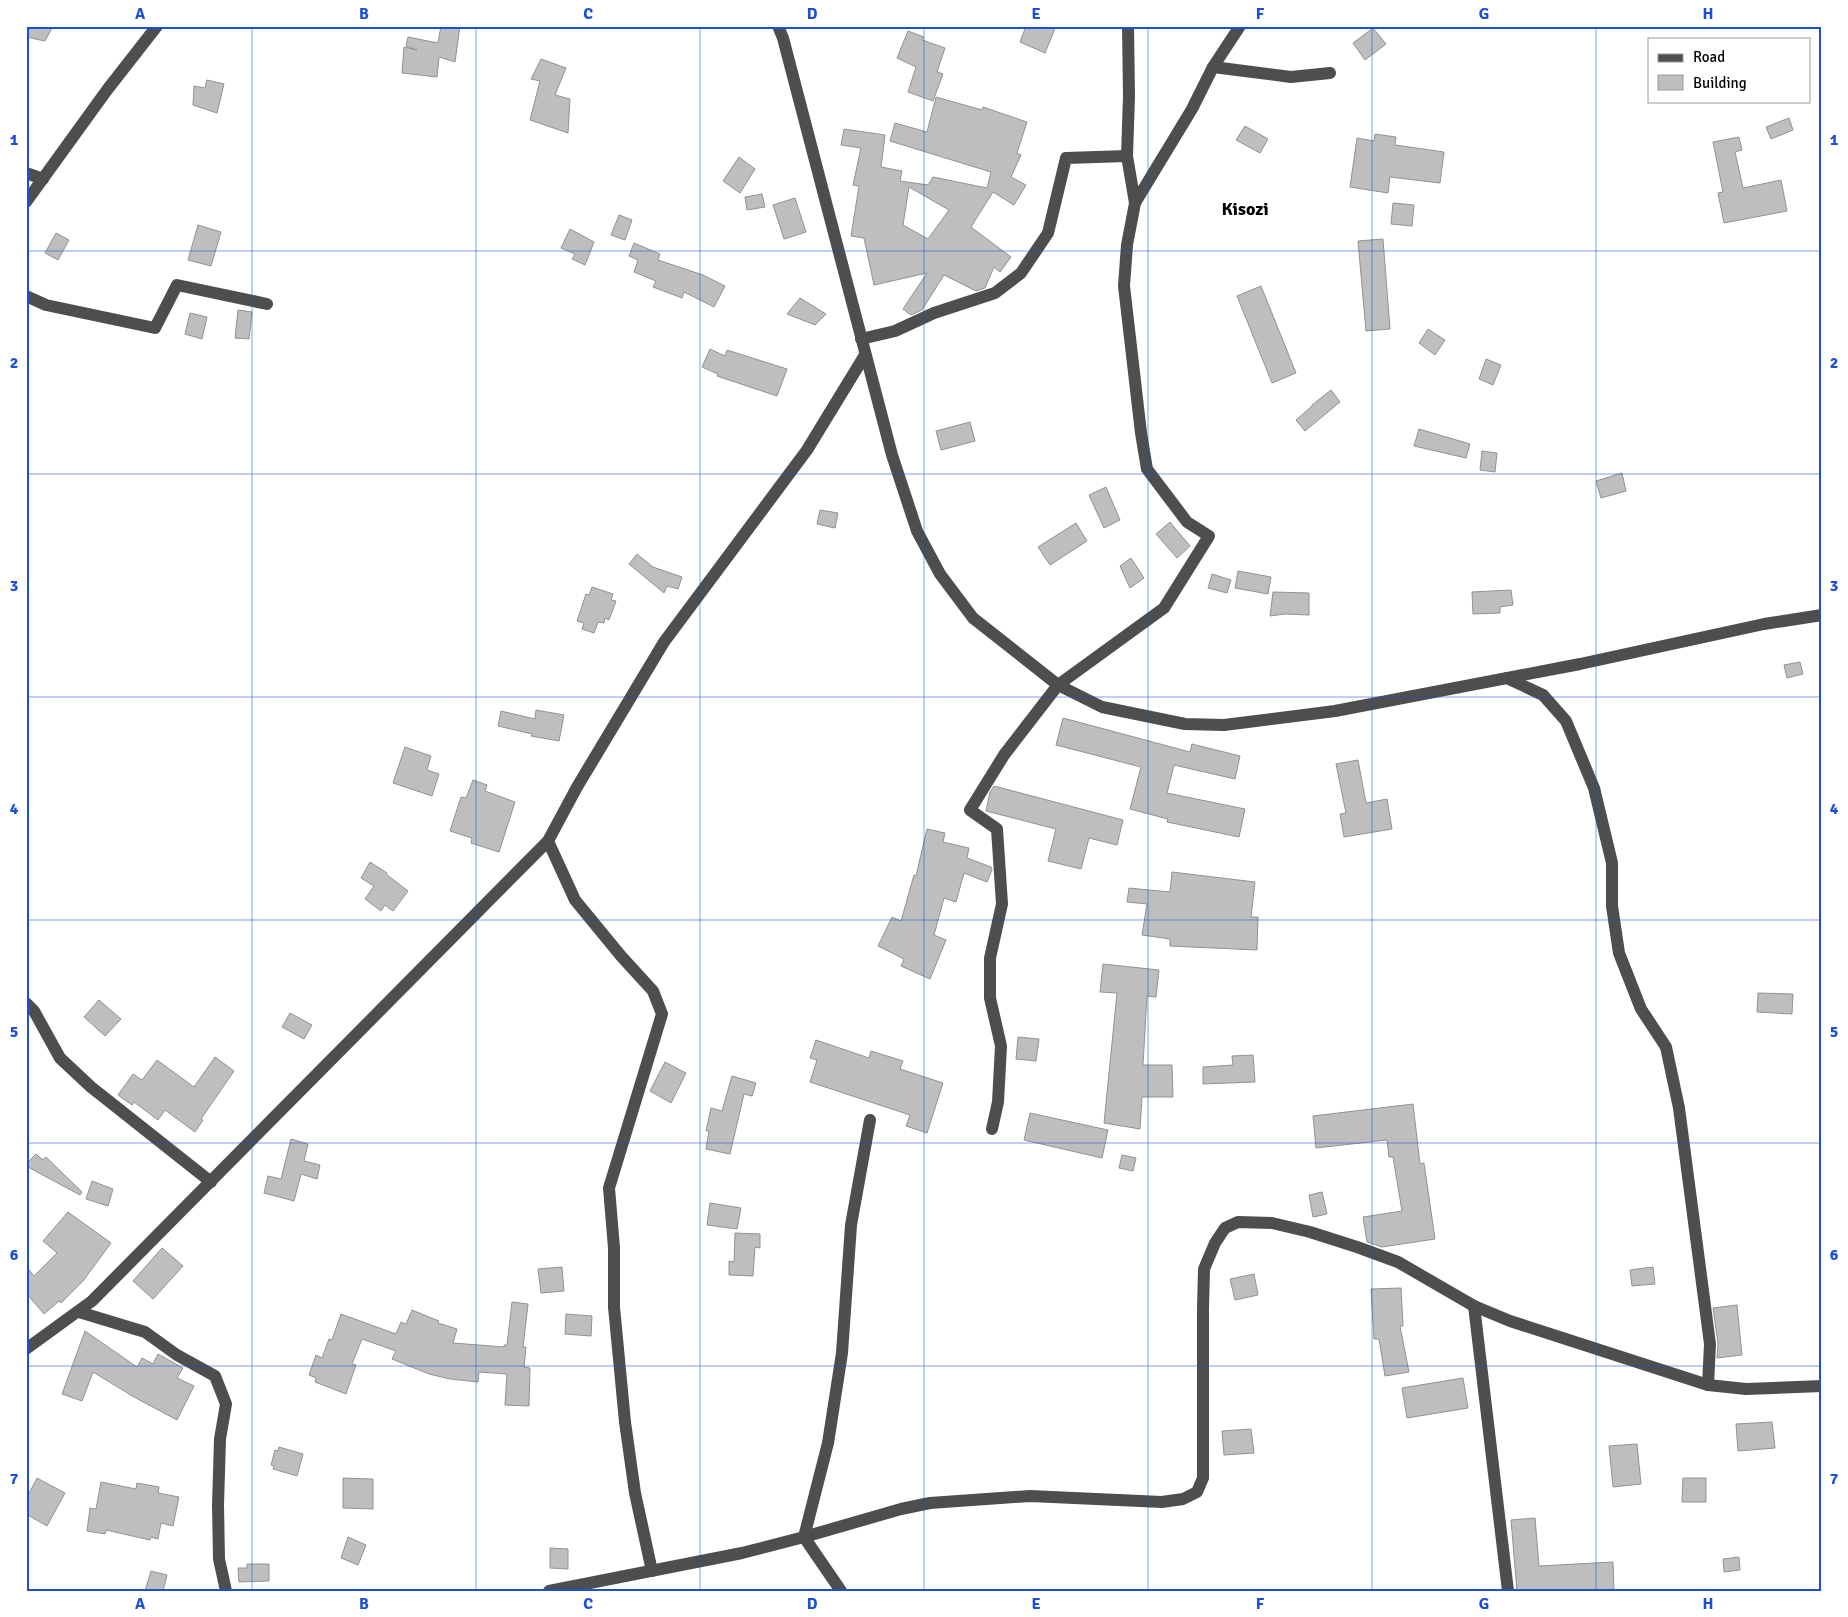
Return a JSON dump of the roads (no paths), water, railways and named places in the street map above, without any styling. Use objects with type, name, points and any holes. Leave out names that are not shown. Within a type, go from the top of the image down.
[{"type":"street","points":[[26,202],[157,26]]},
{"type":"street","points":[[778,26],[783,38],[892,455],[917,531],[940,574],[973,618],[1058,684],[1102,707],[1185,724],[1224,725],[1335,711],[1580,664],[1764,624],[1822,615]]},
{"type":"street","points":[[992,1129],[998,1102],[1001,1046],[990,998],[990,958],[1002,904],[999,855],[997,829],[970,810],[1004,755],[1058,684],[1164,608],[1209,536],[1187,522],[1147,469],[1141,433],[1124,286],[1127,245],[1135,203],[1127,156],[1129,96],[1128,26]]},
{"type":"street","points":[[1135,203],[1192,109],[1213,67],[1240,26]]},
{"type":"street","points":[[1213,67],[1291,77],[1330,73]]},
{"type":"street","points":[[861,338],[895,331],[934,312],[995,292],[1021,273],[1048,233],[1066,158],[1127,156]]},
{"type":"street","points":[[26,173],[43,179]]},
{"type":"street","points":[[26,296],[46,305],[155,328],[177,285],[267,304]]},
{"type":"street","points":[[26,1349],[92,1302],[548,841],[577,787],[664,642],[807,450],[865,355]]},
{"type":"street","points":[[1508,678],[1543,696],[1566,721],[1594,788],[1612,863],[1612,906],[1619,953],[1640,1010],[1666,1047],[1679,1108],[1710,1344],[1708,1385]]},
{"type":"street","points":[[548,841],[575,900],[621,956],[653,991],[662,1014],[609,1188],[614,1248],[614,1307],[625,1422],[635,1493],[652,1571]]},
{"type":"street","points":[[26,1003],[34,1011],[60,1058],[78,1076],[211,1182]]},
{"type":"street","points":[[841,1591],[804,1537],[828,1443],[842,1353],[851,1225],[870,1120]]},
{"type":"street","points":[[549,1591],[742,1553],[901,1509],[930,1503],[1030,1496],[1162,1502],[1183,1499],[1197,1492],[1203,1478],[1204,1269],[1214,1243],[1225,1228],[1238,1222],[1272,1223],[1291,1227],[1382,1256],[1398,1262],[1474,1306],[1510,1322],[1708,1385],[1746,1389],[1822,1386]]},
{"type":"street","points":[[1474,1306],[1508,1591]]},
{"type":"street","points":[[78,1312],[145,1332],[177,1355],[215,1376],[226,1404],[220,1439],[218,1505],[219,1559],[226,1591]]},
{"type":"district","name":"Kisozi","points":[[1245,209]]}]
